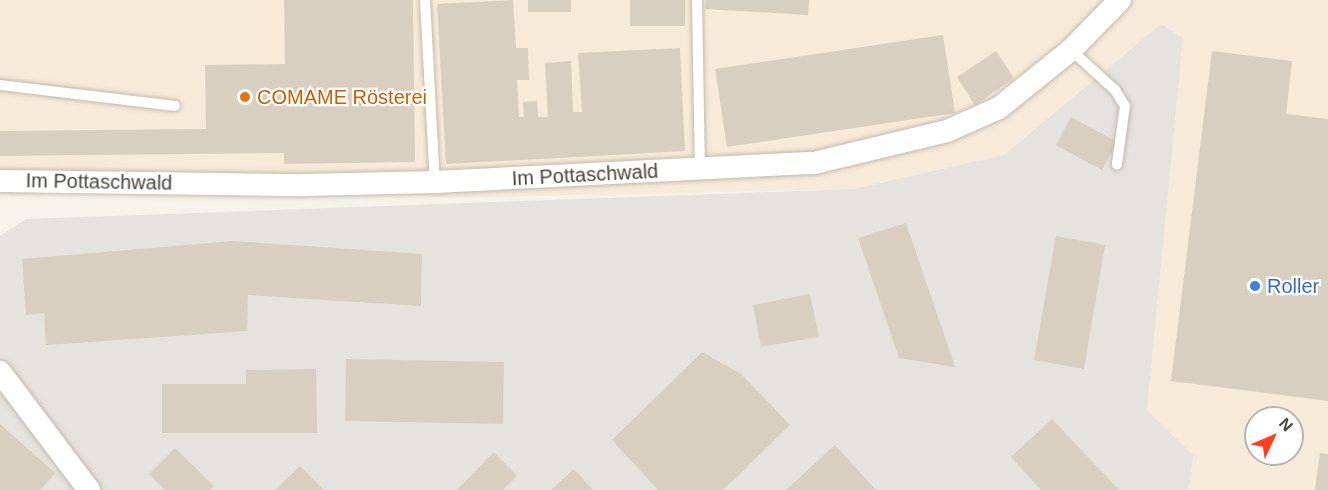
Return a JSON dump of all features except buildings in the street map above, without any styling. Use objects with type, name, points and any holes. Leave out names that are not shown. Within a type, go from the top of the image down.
[{"type":"street","name":"Im Pottaschwald","points":[[0,181],[304,185],[435,182],[814,163],[946,131],[999,108],[1071,50],[1120,0]]},
{"type":"street","points":[[0,372],[89,490]]},
{"type":"lane","points":[[425,0],[435,182]]},
{"type":"lane","points":[[697,0],[700,170]]},
{"type":"lane","points":[[1071,50],[1115,90],[1125,106],[1117,164]]},
{"type":"lane","points":[[0,85],[175,106]]},
{"type":"shaded area","points":[[0,0],[1328,0],[1328,490],[1189,490],[1193,455],[1147,410],[1183,38],[1161,24],[1004,155],[854,189],[453,198],[0,171]]},
{"type":"shaded area","points":[[1161,24],[1183,38],[1147,410],[1193,455],[1189,490],[0,490],[0,236],[26,219],[854,189],[1004,155]]},
{"type":"place","name":"COMAME Rösterei","points":[[245,97]]},
{"type":"place","name":"Roller","points":[[1255,286]]}]
